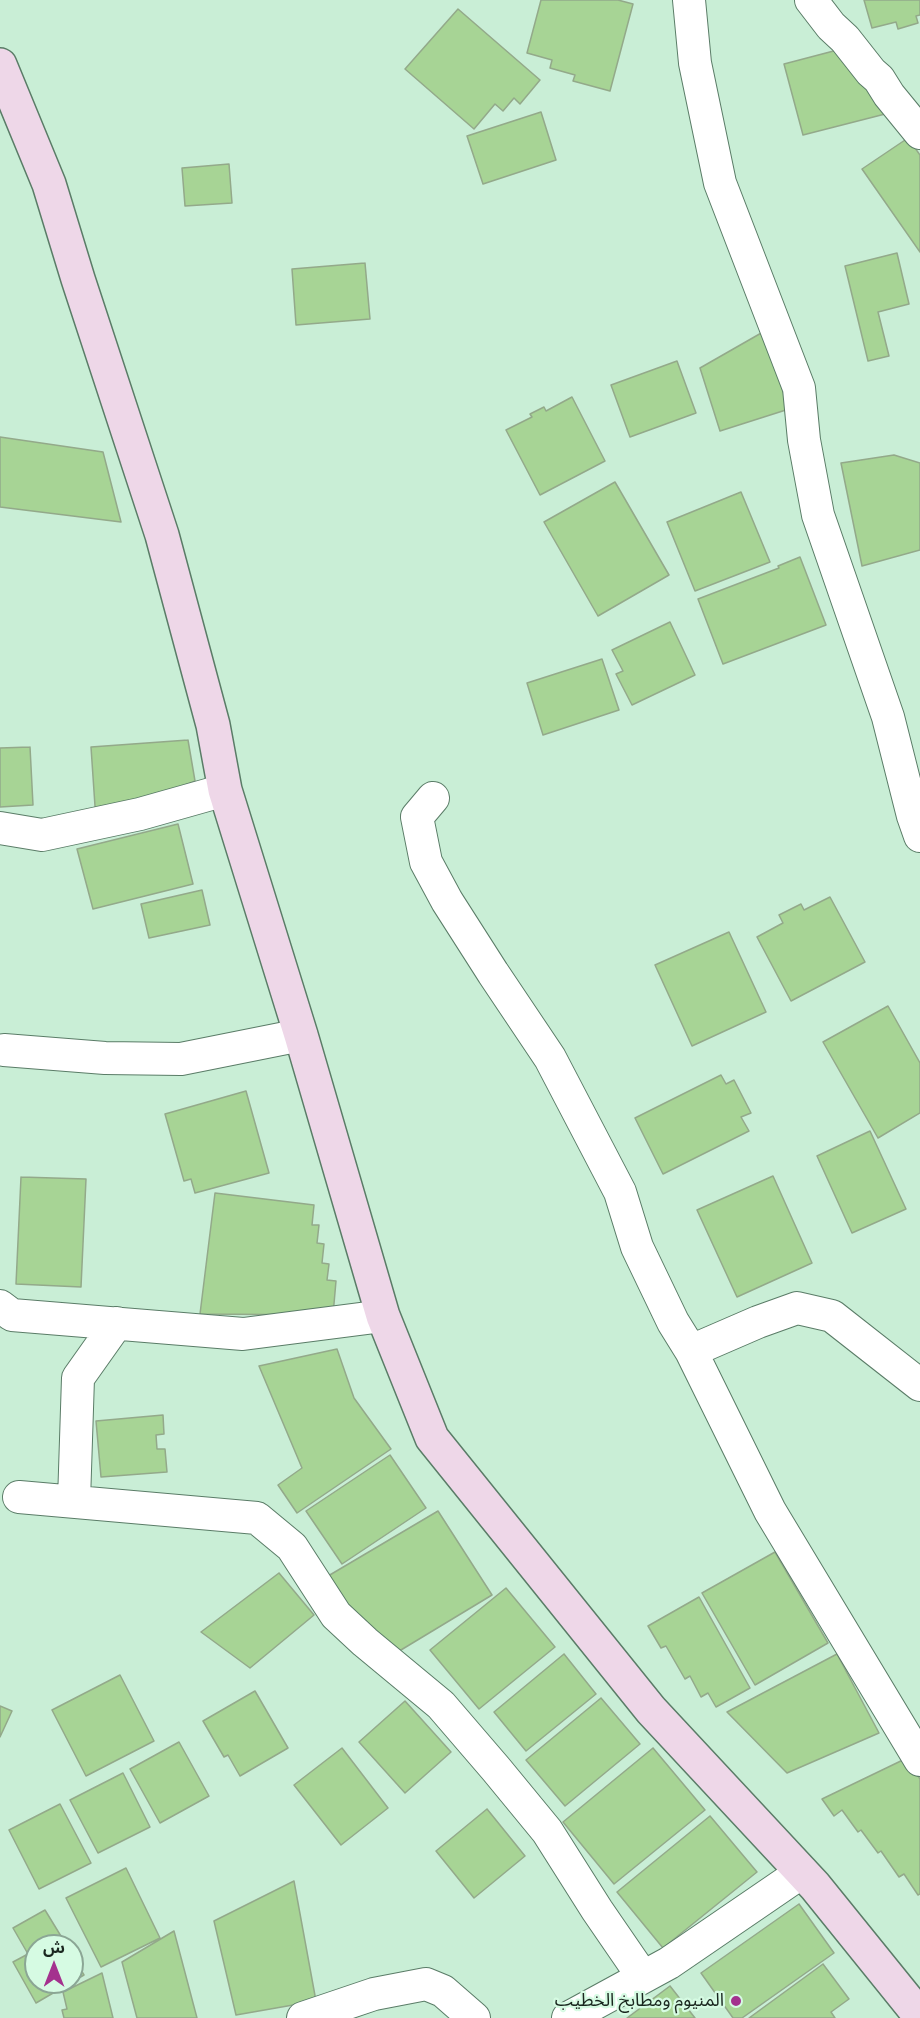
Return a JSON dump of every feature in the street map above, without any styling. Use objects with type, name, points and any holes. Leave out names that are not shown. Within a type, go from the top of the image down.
[{"type":"main road","points":[[0,65],[49,184],[162,535],[213,725],[225,790],[301,1035],[383,1316],[432,1438],[651,1710],[802,1872],[920,2016]]},
{"type":"street","points":[[689,0],[695,63],[720,183],[800,388],[804,440],[818,515],[888,717],[920,836]]},
{"type":"street","points":[[811,0],[831,26],[879,79],[920,133]]},
{"type":"street","points":[[0,828],[42,835],[140,814],[225,790]]},
{"type":"street","points":[[433,798],[417,816],[426,862],[447,901],[550,1058],[620,1192],[638,1246],[673,1322],[691,1351],[770,1511],[920,1760]]},
{"type":"street","points":[[4,1050],[105,1058],[181,1059],[301,1035]]},
{"type":"street","points":[[0,1306],[12,1315],[243,1334],[383,1316]]},
{"type":"street","points":[[691,1351],[797,1308],[832,1316],[920,1385]]},
{"type":"street","points":[[74,1501],[78,1378],[117,1323]]},
{"type":"street","points":[[19,1497],[257,1518],[292,1547],[336,1615],[441,1705],[547,1831],[643,1977]]},
{"type":"street","points":[[568,2018],[669,1963],[802,1872]]},
{"type":"street","points":[[303,2018],[374,1994],[426,1984],[443,1991],[474,2018]]},
{"type":"building","points":[[541,0],[618,0],[633,4],[610,91],[573,81],[575,75],[550,68],[552,60],[527,53]]},
{"type":"building","points":[[864,0],[920,0],[920,15],[916,16],[918,23],[898,29],[896,22],[872,28]]},
{"type":"building","points":[[458,9],[540,80],[520,104],[514,98],[503,111],[495,104],[474,129],[405,69]]},
{"type":"building","points":[[845,48],[893,112],[803,135],[784,64]]},
{"type":"building","points":[[541,112],[556,160],[483,184],[467,136]]},
{"type":"building","points":[[908,138],[920,155],[920,252],[862,169]]},
{"type":"building","points":[[229,164],[232,203],[185,206],[182,168]]},
{"type":"building","points":[[897,253],[909,304],[878,312],[889,356],[868,361],[845,266]]},
{"type":"building","points":[[365,263],[370,319],[296,325],[292,269]]},
{"type":"building","points":[[763,332],[789,409],[720,431],[700,368]]},
{"type":"building","points":[[677,361],[696,413],[630,437],[611,385]]},
{"type":"building","points":[[572,397],[605,461],[540,495],[506,430],[532,417],[530,414],[544,407],[546,411]]},
{"type":"building","points":[[0,437],[103,452],[121,522],[0,507]]},
{"type":"building","points":[[894,455],[920,463],[920,550],[862,566],[841,463]]},
{"type":"building","points":[[615,482],[669,575],[598,616],[544,522]]},
{"type":"building","points":[[741,492],[770,562],[695,591],[667,522]]},
{"type":"building","points":[[800,557],[826,625],[723,664],[698,599],[779,568],[778,566]]},
{"type":"building","points":[[670,622],[695,675],[632,705],[616,674],[623,671],[612,650]]},
{"type":"building","points":[[602,659],[619,710],[543,735],[527,683]]},
{"type":"building","points":[[188,740],[195,781],[96,821],[91,747]]},
{"type":"building","points":[[30,747],[33,805],[0,807],[0,748]]},
{"type":"building","points":[[178,824],[193,884],[93,909],[77,849]]},
{"type":"building","points":[[202,890],[210,925],[149,938],[141,904]]},
{"type":"building","points":[[830,897],[865,962],[791,1001],[757,937],[783,923],[779,915],[801,904],[804,910]]},
{"type":"building","points":[[729,932],[766,1012],[692,1046],[655,965]]},
{"type":"building","points":[[888,1006],[920,1063],[920,1113],[878,1138],[823,1042]]},
{"type":"building","points":[[721,1075],[726,1084],[734,1080],[751,1113],[741,1117],[749,1131],[663,1174],[635,1118]]},
{"type":"building","points":[[246,1091],[269,1173],[195,1193],[191,1179],[184,1181],[165,1114]]},
{"type":"building","points":[[870,1131],[906,1209],[852,1233],[817,1156]]},
{"type":"building","points":[[773,1176],[812,1263],[737,1297],[697,1210]]},
{"type":"building","points":[[21,1177],[86,1179],[81,1287],[16,1284]]},
{"type":"building","points":[[215,1193],[314,1205],[312,1225],[319,1225],[317,1243],[324,1244],[322,1263],[329,1264],[327,1280],[336,1281],[333,1315],[200,1314]]},
{"type":"building","points":[[337,1349],[354,1398],[391,1449],[297,1513],[278,1485],[302,1468],[259,1366]]},
{"type":"building","points":[[163,1415],[164,1434],[156,1435],[157,1449],[165,1449],[167,1472],[101,1477],[96,1421]]},
{"type":"building","points":[[390,1455],[426,1508],[342,1564],[306,1511]]},
{"type":"building","points":[[438,1511],[492,1595],[391,1656],[323,1579]]},
{"type":"building","points":[[775,1552],[828,1643],[755,1685],[702,1593]]},
{"type":"building","points":[[279,1573],[314,1615],[250,1668],[201,1632]]},
{"type":"building","points":[[506,1588],[555,1647],[479,1709],[430,1650]]},
{"type":"building","points":[[699,1597],[750,1688],[716,1707],[708,1693],[701,1697],[690,1676],[685,1679],[666,1646],[661,1648],[648,1626]]},
{"type":"building","points":[[564,1654],[596,1694],[526,1751],[494,1712]]},
{"type":"building","points":[[837,1654],[879,1733],[787,1773],[727,1712]]},
{"type":"building","points":[[120,1675],[154,1741],[86,1776],[52,1710]]},
{"type":"building","points":[[255,1691],[288,1748],[240,1776],[228,1755],[224,1757],[203,1721]]},
{"type":"building","points":[[601,1698],[640,1744],[565,1806],[526,1760]]},
{"type":"building","points":[[405,1701],[451,1752],[405,1793],[359,1742]]},
{"type":"building","points":[[0,1706],[12,1711],[0,1737]]},
{"type":"building","points":[[179,1742],[209,1796],[160,1823],[130,1769]]},
{"type":"building","points":[[342,1748],[388,1808],[341,1845],[294,1785]]},
{"type":"building","points":[[653,1748],[705,1810],[614,1884],[563,1822]]},
{"type":"building","points":[[907,1758],[920,1779],[920,1894],[918,1895],[904,1874],[899,1877],[881,1851],[878,1853],[861,1830],[858,1832],[842,1810],[834,1816],[822,1799]]},
{"type":"building","points":[[123,1773],[150,1827],[98,1853],[70,1800]]},
{"type":"building","points":[[60,1804],[91,1863],[39,1889],[9,1830]]},
{"type":"building","points":[[487,1809],[525,1856],[474,1898],[436,1851]]},
{"type":"building","points":[[710,1816],[757,1872],[663,1948],[617,1892]]},
{"type":"building","points":[[126,1868],[160,1938],[101,1967],[66,1898]]},
{"type":"building","points":[[294,1881],[316,2001],[236,2015],[214,1921]]},
{"type":"building","points":[[799,1904],[834,1953],[742,2018],[733,2018],[701,1973]]},
{"type":"building","points":[[45,1910],[60,1934],[24,1934],[24,1947],[13,1928]]},
{"type":"building","points":[[174,1931],[197,2018],[137,2018],[122,1962]]},
{"type":"building","points":[[24,1956],[24,1982],[13,1962]]},
{"type":"building","points":[[823,1964],[849,1999],[831,2012],[835,2018],[749,2018]]},
{"type":"building","points":[[102,1973],[113,2018],[64,2018],[62,2010],[67,2009],[63,1994],[84,1994],[84,1982]]},
{"type":"building","points":[[670,1986],[695,2018],[627,2018]]},
{"type":"building","points":[[31,1994],[51,1994],[36,2003]]},
{"type":"place","name":"المنيوم ومطابخ الخطيب","points":[[736,2001]]}]
